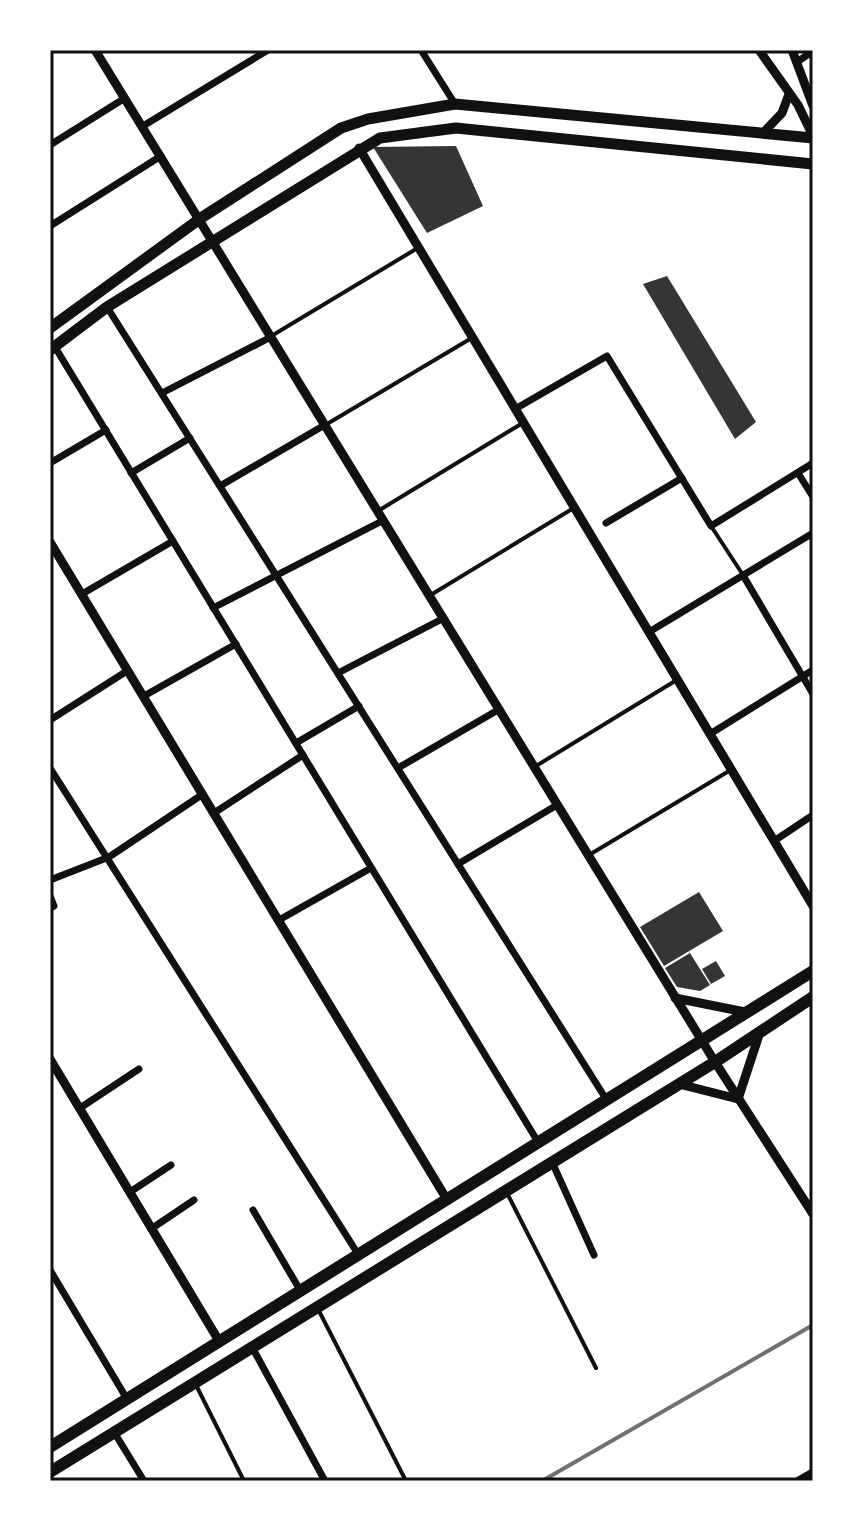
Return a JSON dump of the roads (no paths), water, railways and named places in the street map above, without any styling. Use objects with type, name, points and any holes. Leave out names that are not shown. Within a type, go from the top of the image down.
[{"type":"main road","points":[[50,328],[201,218],[341,128],[455,104],[813,137]]},
{"type":"main road","points":[[52,348],[107,307],[210,241],[380,138],[456,128],[813,164]]},
{"type":"main road","points":[[50,1447],[813,971]]},
{"type":"main road","points":[[50,1472],[715,1062],[813,997]]},
{"type":"street","points":[[95,50],[201,218],[210,241],[675,998],[813,1214]]},
{"type":"street","points":[[143,126],[268,50]]},
{"type":"street","points":[[421,50],[455,104]]},
{"type":"street","points":[[759,50],[813,137]]},
{"type":"street","points":[[792,50],[813,106]]},
{"type":"street","points":[[797,62],[813,51]]},
{"type":"street","points":[[763,133],[782,113],[789,94]]},
{"type":"street","points":[[50,145],[125,98]]},
{"type":"street","points":[[359,148],[813,906]]},
{"type":"street","points":[[50,226],[161,156]]},
{"type":"street","points":[[107,307],[606,1099]]},
{"type":"street","points":[[162,393],[269,338]]},
{"type":"street","points":[[52,348],[106,430],[538,1142]]},
{"type":"street","points":[[515,409],[607,356],[711,526],[813,463]]},
{"type":"street","points":[[220,486],[323,426]]},
{"type":"street","points":[[50,463],[106,430]]},
{"type":"street","points":[[131,473],[190,438]]},
{"type":"street","points":[[798,473],[813,497]]},
{"type":"street","points":[[606,523],[682,478]]},
{"type":"street","points":[[213,608],[379,516]]},
{"type":"street","points":[[649,632],[813,533]]},
{"type":"street","points":[[82,594],[173,541]]},
{"type":"street","points":[[51,546],[446,1198]]},
{"type":"street","points":[[744,577],[813,694]]},
{"type":"street","points":[[338,673],[442,619]]},
{"type":"street","points":[[144,696],[236,644]]},
{"type":"street","points":[[710,734],[813,670]]},
{"type":"street","points":[[50,720],[127,671]]},
{"type":"street","points":[[296,743],[359,706]]},
{"type":"street","points":[[398,768],[498,710]]},
{"type":"street","points":[[214,813],[303,755]]},
{"type":"street","points":[[50,768],[358,1254]]},
{"type":"street","points":[[50,880],[109,857],[203,794]]},
{"type":"street","points":[[458,864],[557,805]]},
{"type":"street","points":[[774,841],[813,815]]},
{"type":"street","points":[[279,920],[371,868]]},
{"type":"street","points":[[50,896],[54,906],[50,908]]},
{"type":"street","points":[[675,998],[745,1012]]},
{"type":"street","points":[[738,1099],[760,1032]]},
{"type":"street","points":[[50,1059],[219,1341]]},
{"type":"street","points":[[80,1108],[139,1069]]},
{"type":"street","points":[[679,1084],[738,1099]]},
{"type":"street","points":[[552,1162],[594,1255]]},
{"type":"street","points":[[130,1192],[171,1165]]},
{"type":"street","points":[[151,1229],[194,1200]]},
{"type":"street","points":[[253,1210],[300,1290]]},
{"type":"street","points":[[50,1270],[127,1399]]},
{"type":"street","points":[[252,1347],[325,1481]]},
{"type":"street","points":[[114,1432],[144,1481]]},
{"type":"street","points":[[799,1481],[813,1473]]},
{"type":"lane","points":[[269,338],[418,247]]},
{"type":"lane","points":[[323,426],[472,338]]},
{"type":"lane","points":[[379,516],[524,423]]},
{"type":"lane","points":[[428,597],[574,508]]},
{"type":"lane","points":[[711,526],[744,577]]},
{"type":"lane","points":[[534,767],[677,680]]},
{"type":"lane","points":[[588,856],[731,770]]},
{"type":"lane","points":[[506,1191],[596,1368]]},
{"type":"lane","points":[[317,1307],[406,1481]]},
{"type":"lane","points":[[195,1383],[244,1481]]},
{"type":"railway","points":[[542,1481],[813,1325]]}]
